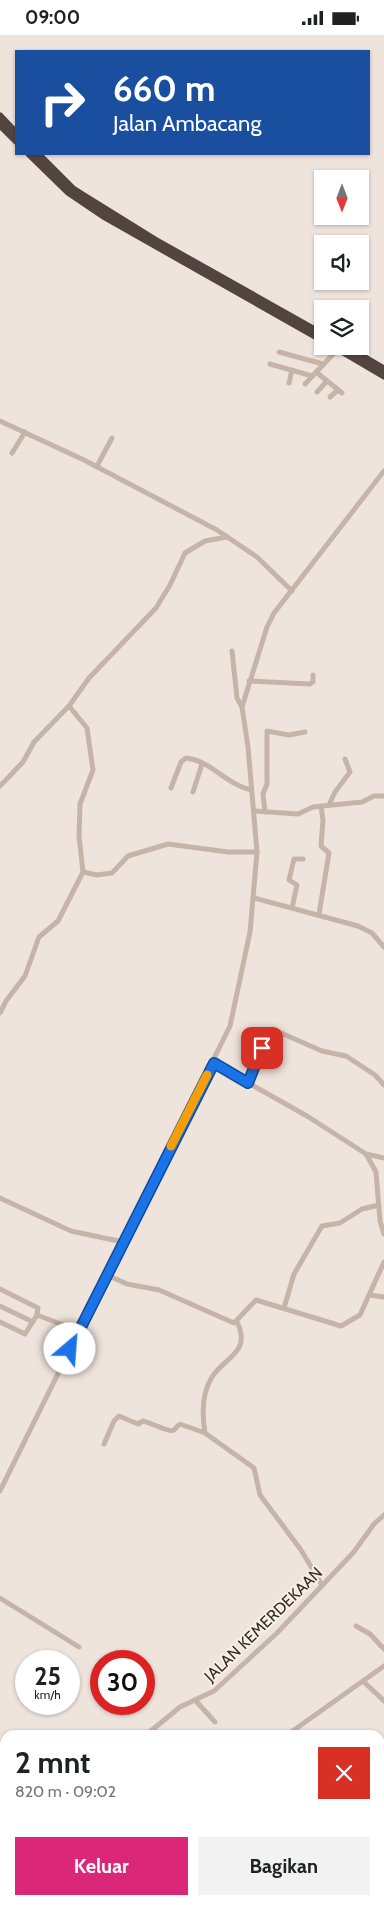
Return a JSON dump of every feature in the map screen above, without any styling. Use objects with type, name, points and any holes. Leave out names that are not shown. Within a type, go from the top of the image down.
[{"type":"highway","points":[[0,115],[15,132]]},
{"type":"highway","points":[[0,125],[15,140]]},
{"type":"highway","points":[[30,155],[68,192],[84,204],[314,330]]},
{"type":"highway","points":[[39,155],[79,193],[314,335]]},
{"type":"highway","points":[[355,355],[384,376]]},
{"type":"highway","points":[[356,355],[384,369]]},
{"type":"street","points":[[279,352],[323,364]]},
{"type":"street","points":[[305,384],[331,355]]},
{"type":"street","points":[[270,364],[314,374],[327,381],[340,391],[330,397]]},
{"type":"street","points":[[289,383],[292,370]]},
{"type":"street","points":[[317,392],[327,381]]},
{"type":"street","points":[[0,421],[97,467],[227,537],[257,557],[292,591]]},
{"type":"street","points":[[12,453],[25,432]]},
{"type":"street","points":[[97,467],[112,438]]},
{"type":"street","points":[[242,707],[267,627],[272,617],[384,471]]},
{"type":"street","points":[[0,786],[23,762],[34,742],[69,706],[89,678],[156,608],[170,585],[185,553],[205,541],[227,537]]},
{"type":"street","points":[[0,1491],[214,1063],[235,1009],[249,937],[257,852],[242,707],[238,698],[232,651]]},
{"type":"street","points":[[249,681],[310,684],[313,682],[313,675]]},
{"type":"street","points":[[0,1013],[2,1004],[25,976],[40,937],[58,921],[83,872],[79,835],[80,804],[92,770],[87,728],[69,706]]},
{"type":"street","points":[[265,812],[263,792],[266,783],[267,731],[289,735],[305,731]]},
{"type":"street","points":[[171,788],[183,758],[190,758],[232,784],[252,790]]},
{"type":"street","points":[[329,805],[350,772],[345,759]]},
{"type":"street","points":[[192,792],[202,764]]},
{"type":"street","points":[[254,811],[298,814],[321,806],[362,802],[374,796],[384,796]]},
{"type":"street","points":[[319,914],[329,853],[321,846],[324,820],[321,806]]},
{"type":"street","points":[[83,872],[101,875],[112,873],[128,856],[173,843],[228,852],[257,852]]},
{"type":"street","points":[[292,907],[297,885],[289,880],[294,859],[303,859]]},
{"type":"street","points":[[254,898],[319,914],[367,929],[384,947]]},
{"type":"street","points":[[248,1083],[268,1031],[272,1029],[322,1051],[346,1056],[375,1075],[384,1085]]},
{"type":"street","points":[[214,1063],[307,1116],[366,1154],[384,1158]]},
{"type":"street","points":[[366,1154],[376,1172],[384,1234]]},
{"type":"street","points":[[0,1198],[71,1231],[123,1242]]},
{"type":"street","points":[[284,1308],[294,1274],[322,1226],[340,1223],[362,1209],[379,1205]]},
{"type":"street","points":[[237,1322],[254,1301],[284,1308],[341,1326],[358,1317],[384,1261]]},
{"type":"street","points":[[107,1275],[127,1284],[158,1289],[237,1322]]},
{"type":"street","points":[[0,1289],[38,1309],[37,1315],[25,1333],[0,1322]]},
{"type":"street","points":[[369,1295],[384,1297]]},
{"type":"street","points":[[0,1307],[33,1322]]},
{"type":"street","points":[[37,1315],[79,1331]]},
{"type":"street","points":[[205,1433],[202,1413],[209,1387],[213,1375],[237,1352],[240,1337],[237,1322]]},
{"type":"street","points":[[104,1444],[114,1421],[119,1416],[138,1425],[143,1421],[170,1431],[180,1424],[205,1433],[254,1468],[260,1495],[301,1550],[322,1585]]},
{"type":"street","name":"JALAN KEMERDEKAAN","points":[[152,1730],[180,1707],[214,1691],[276,1634],[353,1553],[374,1524],[384,1515]]},
{"type":"street","points":[[0,1598],[79,1647]]},
{"type":"street","points":[[356,1626],[367,1632],[384,1649]]},
{"type":"street","points":[[294,1730],[384,1667]]},
{"type":"street","points":[[364,1681],[384,1701]]},
{"type":"street","points":[[195,1700],[215,1722]]},
{"type":"slow traffic","points":[[171,1146],[207,1075]]},
{"type":"route","points":[[70,1349],[214,1063],[248,1083],[262,1048]]}]
